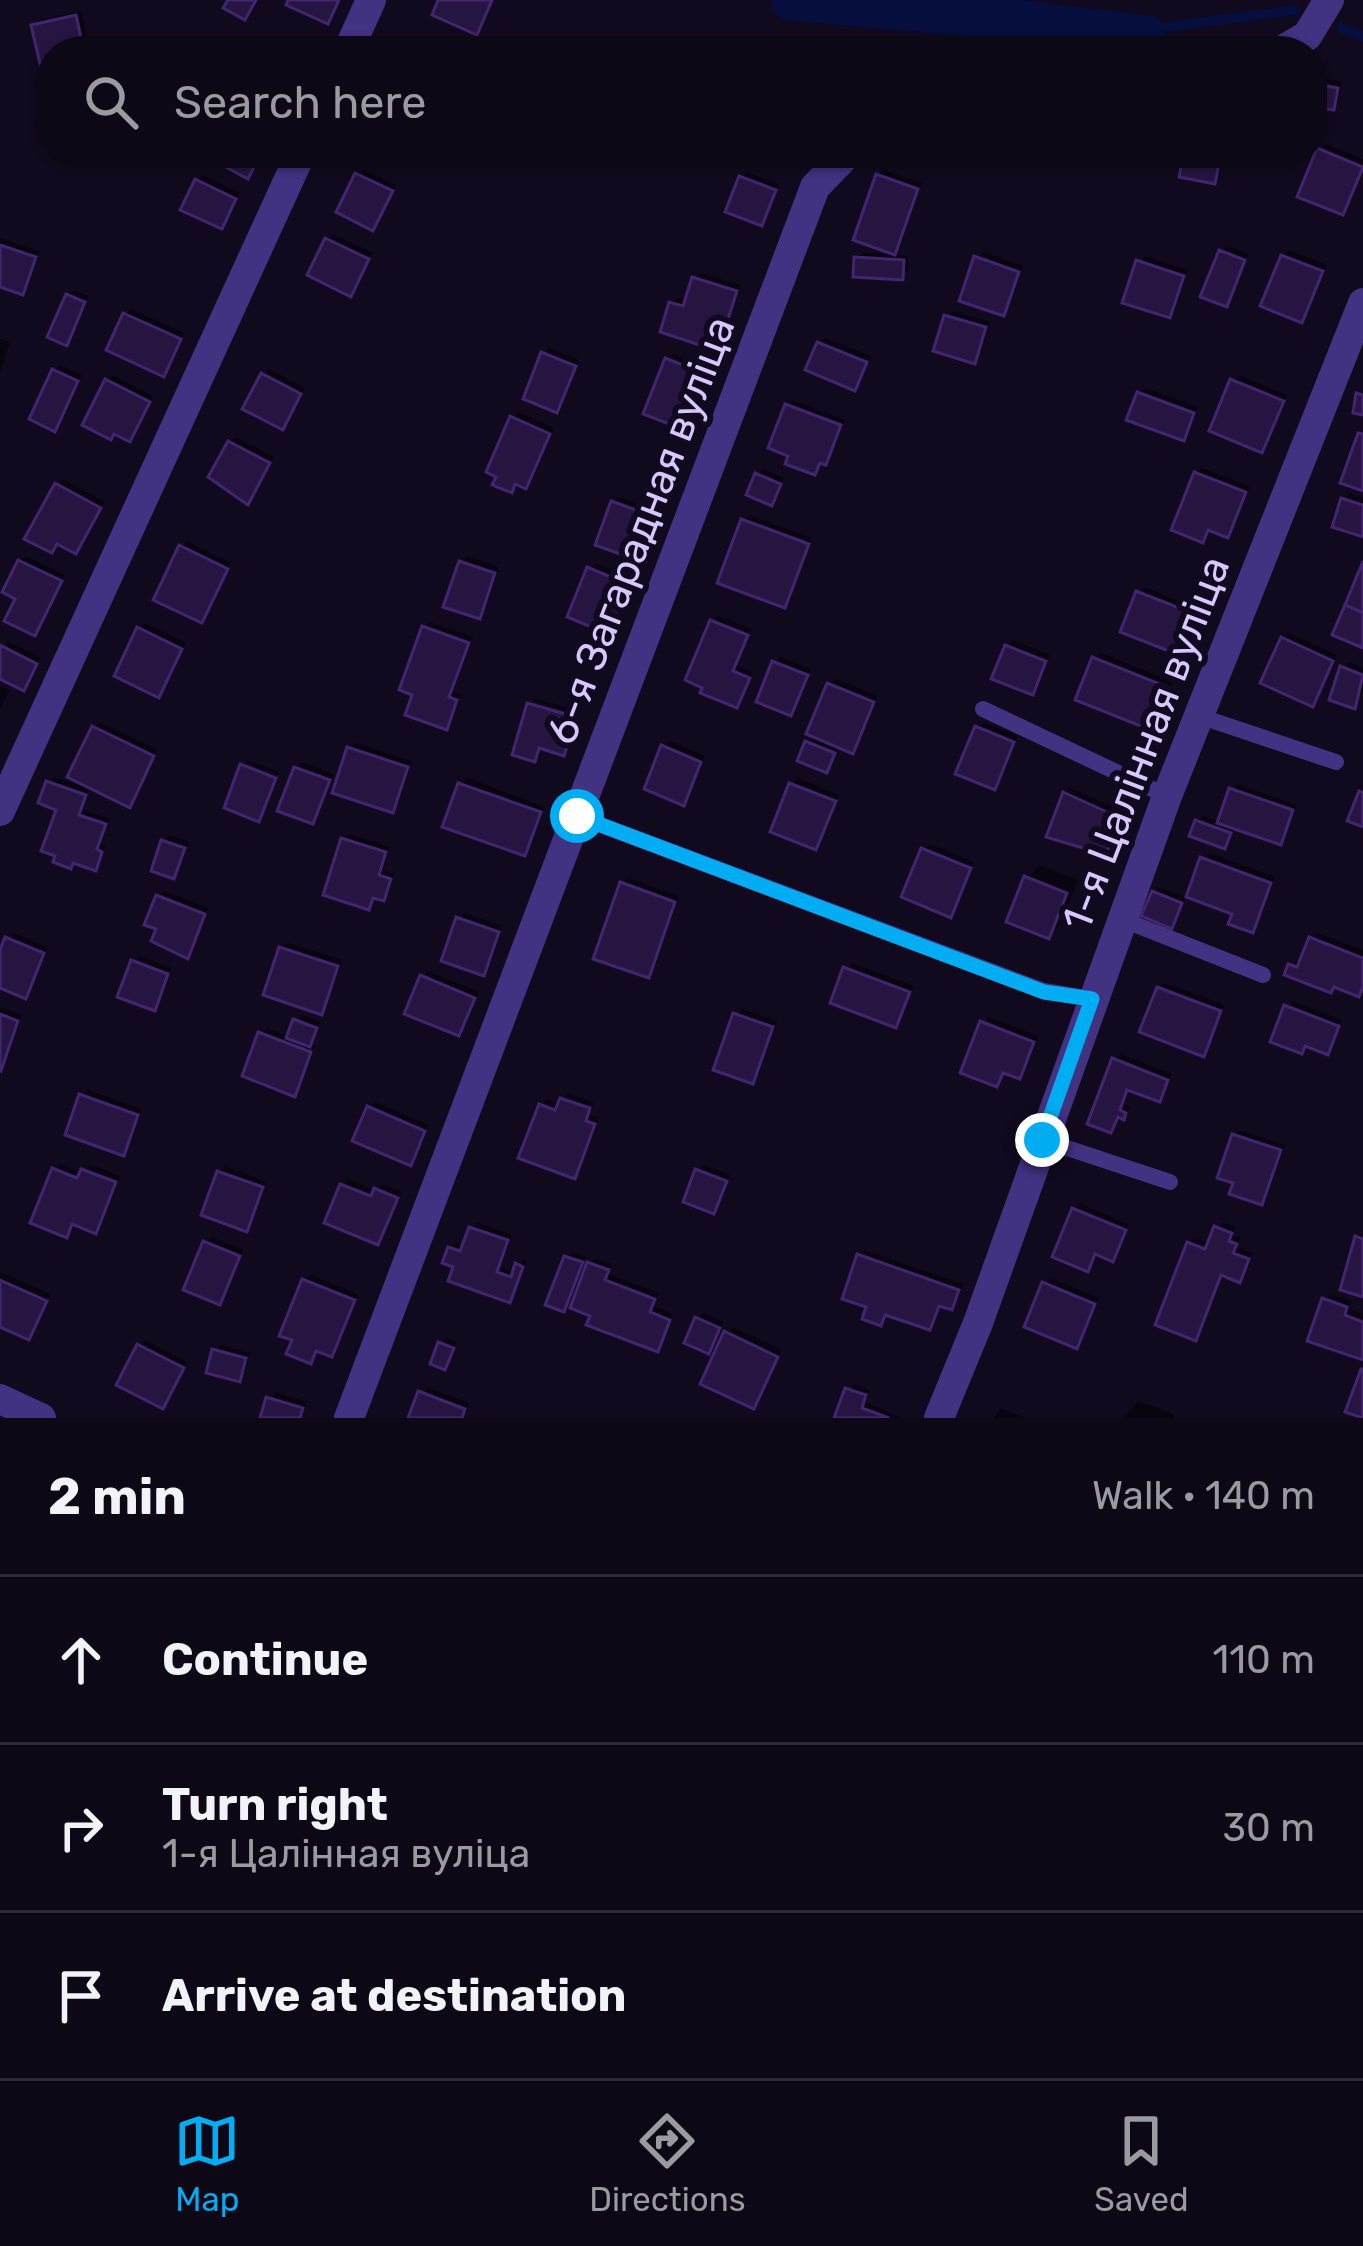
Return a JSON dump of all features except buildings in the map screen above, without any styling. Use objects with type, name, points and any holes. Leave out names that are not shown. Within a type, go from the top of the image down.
[{"type":"street","points":[[355,36],[371,0]]},
{"type":"street","points":[[1307,36],[1328,0]]},
{"type":"street","points":[[0,811],[294,168]]},
{"type":"street","name":"6-я Загарадная вуліца","points":[[349,1418],[815,187],[833,168]]},
{"type":"street","name":"1-я Цалінная вуліца","points":[[939,1418],[978,1323],[1167,796],[1363,303]]},
{"type":"lane","points":[[983,709],[1167,796]]},
{"type":"lane","points":[[1199,716],[1336,763]]},
{"type":"lane","points":[[577,816],[1044,992],[1092,999]]},
{"type":"lane","points":[[1121,919],[1263,975]]},
{"type":"lane","points":[[1042,1140],[1170,1182]]},
{"type":"shaded area","points":[[772,0],[1024,0],[1154,16],[1166,27],[1164,36],[964,36],[795,21],[780,18],[771,9]]},
{"type":"waterway","points":[[1166,27],[1295,10]]},
{"type":"waterway","points":[[1342,28],[1363,36]]},
{"type":"route","points":[[577,816],[1044,992],[1092,999],[1042,1140]]}]
